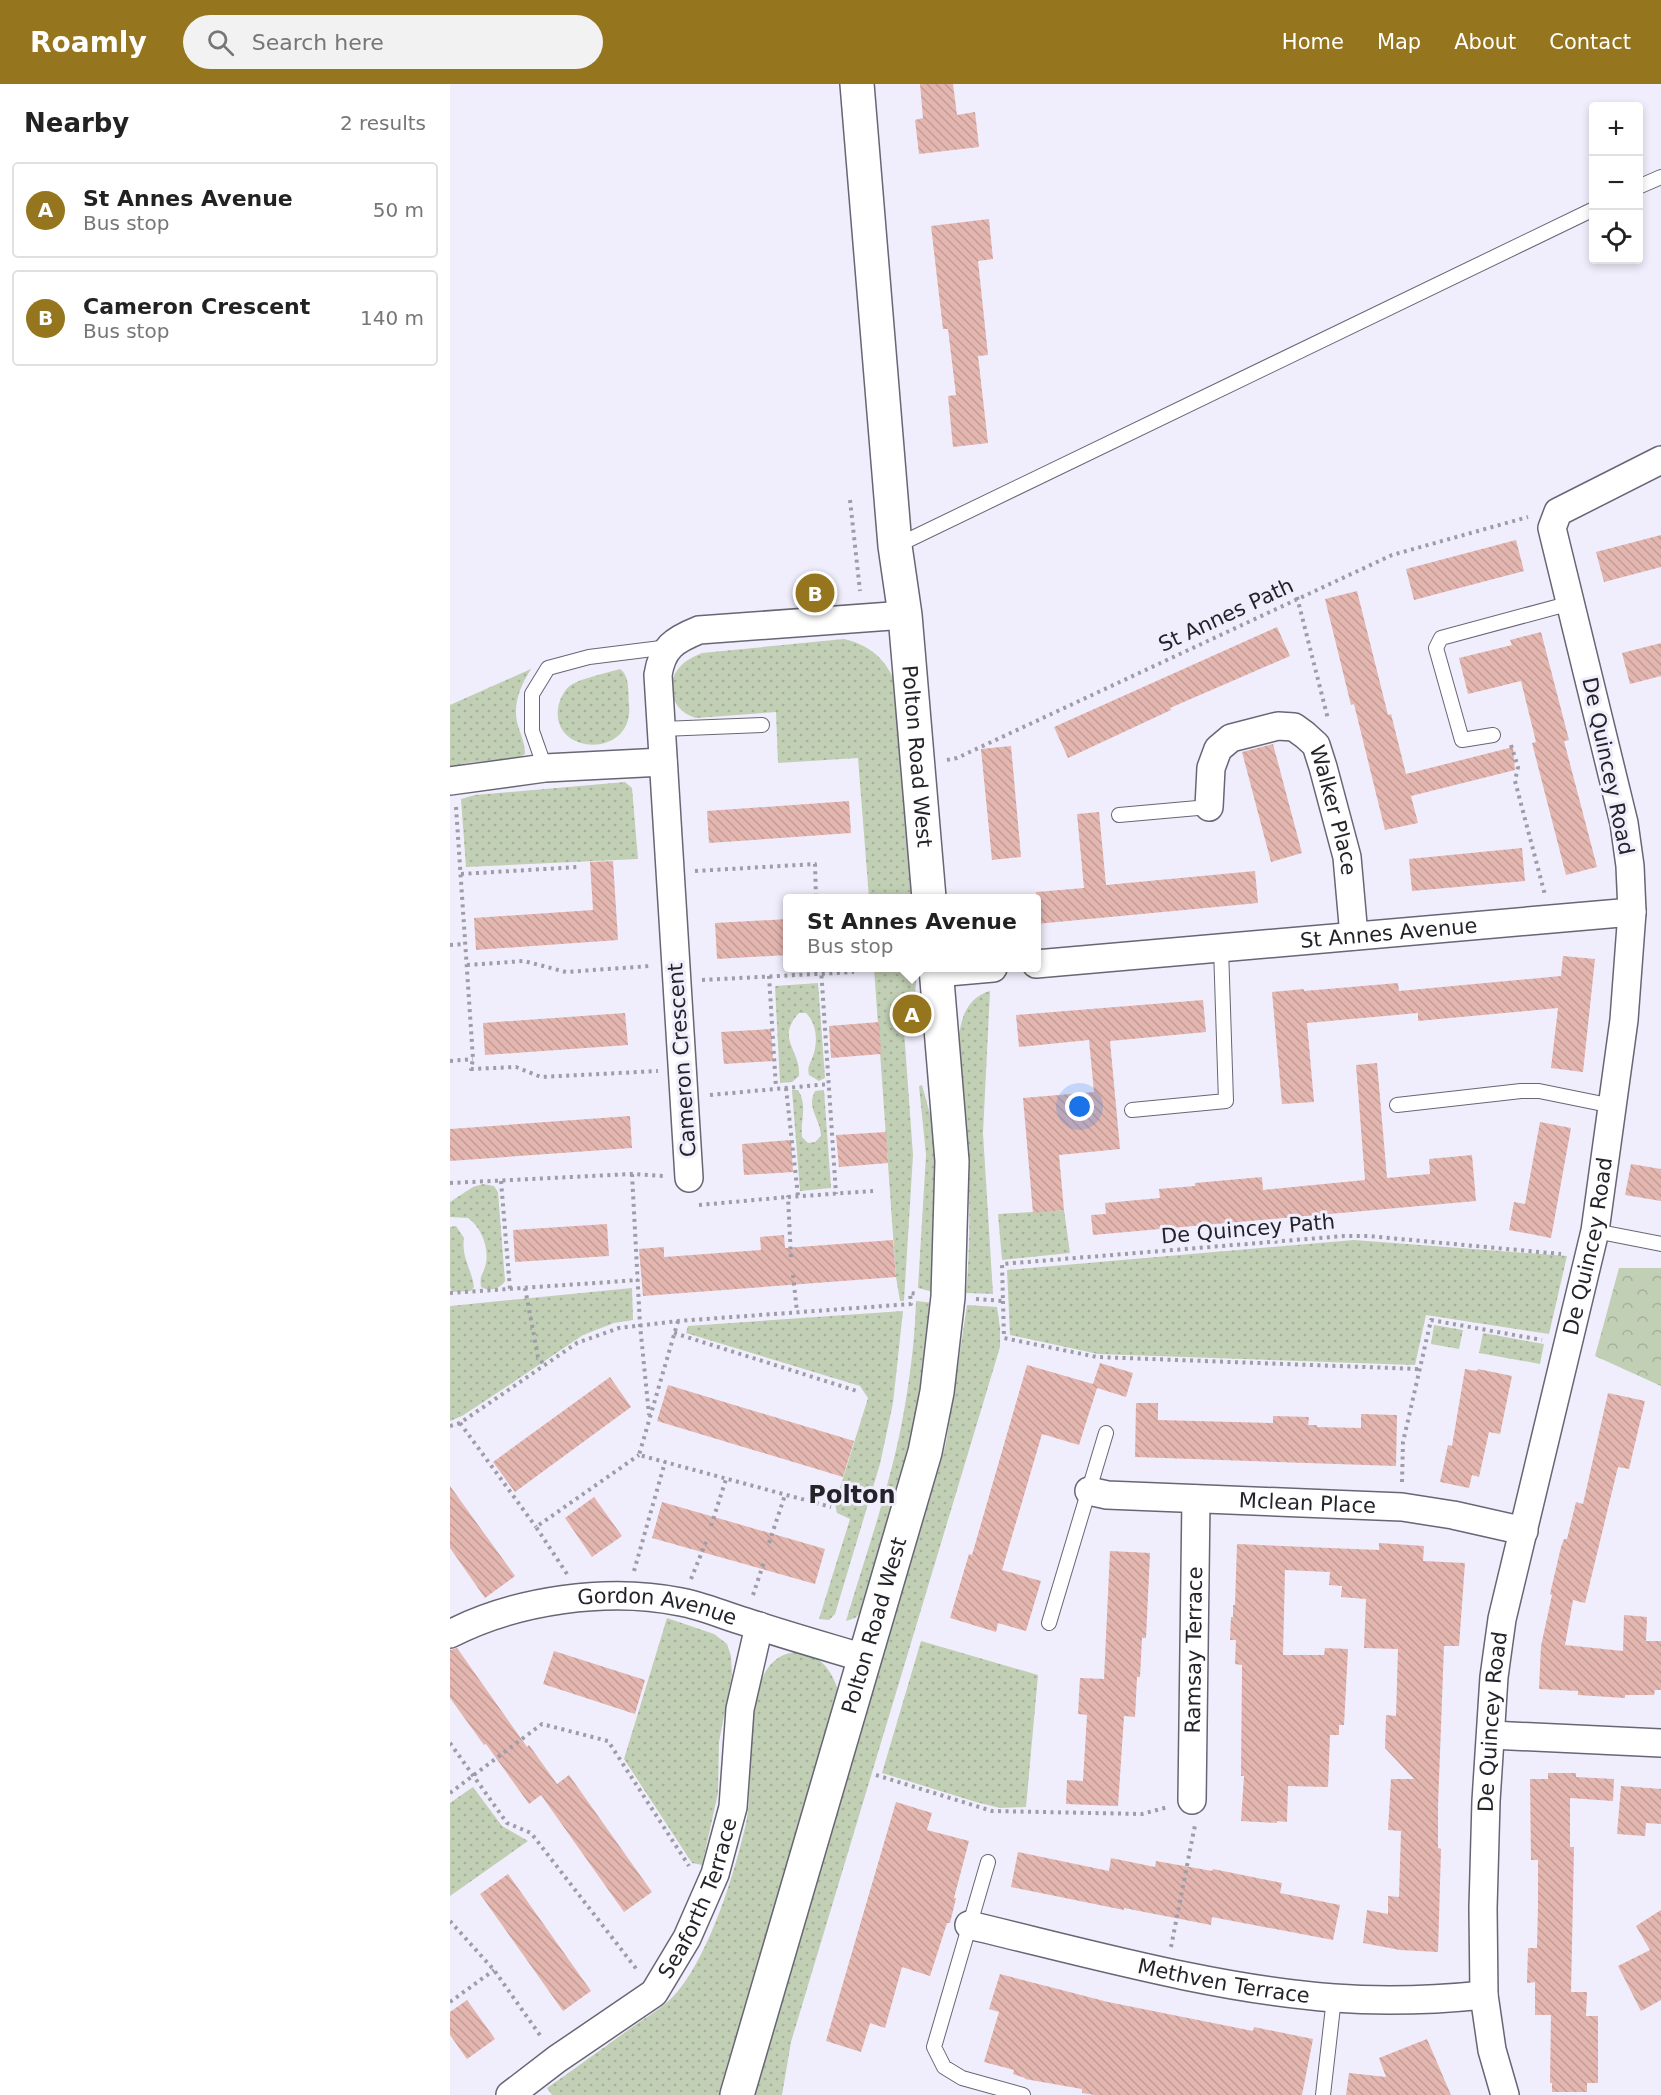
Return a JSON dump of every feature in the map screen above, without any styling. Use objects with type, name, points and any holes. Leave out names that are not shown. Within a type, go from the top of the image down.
[{"type":"street","name":"Polton Road West","points":[[857,84],[895,546],[905,615],[929,894]]},
{"type":"street","points":[[1552,528],[1558,512],[1661,460]]},
{"type":"street","name":"De Quincey Road","points":[[1504,2095],[1492,2050],[1484,1995],[1485,1849],[1494,1677],[1502,1619],[1592,1244],[1624,1020],[1632,912],[1630,866],[1624,823],[1552,528]]},
{"type":"street","points":[[669,647],[682,637],[699,630],[905,615]]},
{"type":"street","name":"Cameron Crescent","points":[[669,647],[660,660],[658,675],[689,1178]]},
{"type":"street","name":"Walker Place","points":[[1209,807],[1211,768],[1218,749],[1231,738],[1278,726],[1293,727],[1305,735],[1316,745],[1347,857],[1354,936]]},
{"type":"street","points":[[452,780],[545,768],[663,762]]},
{"type":"street","name":"St Annes Avenue","points":[[1041,963],[1632,912]]},
{"type":"street","name":"Polton Road West","points":[[737,2095],[925,1452],[937,1392],[948,1297],[952,1161],[936,972]]},
{"type":"street","name":"Mclean Place","points":[[1089,1491],[1107,1495],[1402,1506],[1524,1530]]},
{"type":"street","name":"Ramsay Terrace","points":[[1192,1800],[1196,1499]]},
{"type":"street","name":"Gordon Avenue","points":[[450,1634],[499,1615],[546,1602],[582,1597],[628,1595],[682,1602],[864,1658]]},
{"type":"street","name":"Seaforth Terrace","points":[[510,2095],[557,2059],[654,1993],[687,1938],[715,1874],[733,1807],[740,1709],[752,1624]]},
{"type":"street","points":[[1491,1735],[1661,1743]]},
{"type":"street","name":"Methven Terrace","points":[[969,1925],[1166,1971],[1255,1988],[1334,1998],[1403,2000],[1484,1995]]},
{"type":"lane","points":[[1643,185],[1661,177]]},
{"type":"lane","points":[[895,546],[1591,210]]},
{"type":"lane","points":[[1492,735],[1462,740],[1436,648],[1441,638],[1571,603]]},
{"type":"lane","points":[[545,768],[532,731],[532,694],[548,668],[590,657],[669,647]]},
{"type":"lane","points":[[662,729],[762,725]]},
{"type":"lane","points":[[1119,815],[1209,807]]},
{"type":"lane","points":[[1132,1110],[1226,1101],[1221,948]]},
{"type":"lane","points":[[1397,1105],[1539,1091],[1613,1106]]},
{"type":"lane","points":[[1592,1244],[1661,1244]]},
{"type":"lane","points":[[1049,1623],[1106,1433]]},
{"type":"lane","points":[[988,1862],[934,2047],[944,2067],[962,2078],[1023,2095]]},
{"type":"lane","points":[[1323,2095],[1334,1998]]},
{"type":"path","points":[[849,500],[863,618]]},
{"type":"path","name":"St Annes Path","points":[[917,764],[957,758],[1297,597],[1392,555],[1531,516],[1552,528]]},
{"type":"path","points":[[1297,597],[1329,724],[1316,745]]},
{"type":"path","points":[[1492,735],[1511,744],[1518,767],[1515,781],[1552,919]]},
{"type":"path","points":[[452,780],[467,965],[473,1059],[471,1069],[516,1067],[541,1077],[682,1070]]},
{"type":"path","points":[[670,873],[815,864],[816,894]]},
{"type":"path","points":[[461,874],[579,867]]},
{"type":"path","points":[[450,945],[465,944]]},
{"type":"path","points":[[467,965],[524,962],[566,972],[769,976],[854,972]]},
{"type":"path","points":[[821,974],[836,1194]]},
{"type":"path","points":[[769,976],[776,1088]]},
{"type":"path","points":[[450,1061],[473,1059]]},
{"type":"path","points":[[684,1097],[829,1084]]},
{"type":"path","points":[[786,1088],[798,1196]]},
{"type":"path","points":[[450,1183],[632,1174],[689,1178],[687,1206],[873,1191]]},
{"type":"path","points":[[632,1174],[640,1325],[650,1418]]},
{"type":"path","points":[[501,1181],[510,1290]]},
{"type":"path","points":[[788,1197],[791,1257]]},
{"type":"path","name":"De Quincey Path","points":[[1003,1301],[1002,1264],[1332,1237],[1368,1236],[1592,1244]]},
{"type":"path","points":[[793,1275],[797,1312]]},
{"type":"path","points":[[450,1293],[638,1280]]},
{"type":"path","points":[[525,1288],[538,1357],[544,1366]]},
{"type":"path","points":[[450,1426],[459,1423],[577,1343],[619,1328],[678,1321],[911,1304],[910,1293],[1003,1301],[1004,1338],[1097,1358],[1418,1369]]},
{"type":"path","points":[[1402,1506],[1403,1442],[1431,1320],[1568,1344]]},
{"type":"path","points":[[536,1527],[639,1455],[678,1321]]},
{"type":"path","points":[[674,1333],[857,1391]]},
{"type":"path","points":[[459,1423],[536,1527],[582,1597]]},
{"type":"path","points":[[639,1455],[831,1507]]},
{"type":"path","points":[[628,1595],[665,1462]]},
{"type":"path","points":[[711,1526],[726,1479]]},
{"type":"path","points":[[769,1542],[785,1495]]},
{"type":"path","points":[[682,1602],[706,1542]]},
{"type":"path","points":[[752,1624],[765,1559]]},
{"type":"path","points":[[450,1793],[542,1724],[608,1741],[691,1868],[715,1874]]},
{"type":"path","points":[[450,1743],[507,1822],[531,1833],[654,1993]]},
{"type":"path","points":[[876,1775],[992,1811],[1142,1814],[1192,1800],[1196,1820],[1166,1971]]},
{"type":"path","points":[[450,1921],[494,1970],[557,2059]]},
{"type":"path","points":[[450,2002],[494,1970]]},
{"type":"green space","points":[[844,639],[868,648],[880,658],[894,679],[916,894],[869,894],[858,758],[778,763],[776,712],[696,718],[688,715],[677,705],[672,691],[674,676],[686,661],[702,653]]},
{"type":"green space","points":[[531,669],[521,688],[516,708],[525,754],[519,758],[466,763],[450,768],[450,705]]},
{"type":"green space","points":[[620,669],[627,680],[629,704],[627,722],[620,735],[608,742],[594,745],[579,743],[567,736],[560,725],[558,709],[566,690],[581,680]]},
{"type":"green space","points":[[625,782],[632,788],[638,859],[466,867],[461,799],[475,795]]},
{"type":"green space","points":[[874,972],[917,972],[914,1006],[903,1017],[913,1155],[904,1301],[900,1301],[896,1277]]},
{"type":"green space","points":[[818,983],[825,1078],[819,1081],[809,1075],[816,1045],[816,1033],[810,1017],[806,1013],[799,1013],[792,1022],[789,1038],[799,1067],[799,1076],[792,1082],[780,1083],[775,986]]},
{"type":"green space","points":[[990,991],[983,1133],[993,1294],[966,1293],[969,1196],[959,1035],[968,1007],[977,997]]},
{"type":"green space","points":[[922,1085],[936,1136],[933,1292],[918,1288],[926,1155],[919,1086]]},
{"type":"green space","points":[[792,1090],[798,1090],[803,1102],[802,1137],[808,1143],[815,1142],[821,1136],[812,1103],[815,1091],[824,1090],[831,1188],[800,1191]]},
{"type":"green space","points":[[483,1184],[494,1186],[498,1192],[505,1281],[497,1288],[491,1289],[481,1287],[487,1257],[480,1232],[468,1218],[450,1217],[450,1202],[473,1187]]},
{"type":"green space","points":[[1064,1210],[1070,1253],[1002,1260],[998,1214]]},
{"type":"green space","points":[[456,1226],[464,1238],[465,1257],[474,1287],[471,1291],[452,1292],[450,1287],[450,1227]]},
{"type":"green space","points":[[1354,1240],[1567,1256],[1549,1334],[1426,1315],[1415,1365],[1098,1354],[1010,1335],[1007,1270]]},
{"type":"green space","points":[[1619,1268],[1661,1268],[1661,1386],[1595,1356]]},
{"type":"green space","points":[[632,1288],[633,1320],[614,1323],[583,1335],[462,1416],[450,1421],[450,1306]]},
{"type":"green space","points":[[916,1301],[933,1303],[918,1412],[863,1610],[855,1618],[846,1621],[887,1487],[900,1433],[911,1366]]},
{"type":"green space","points":[[967,1305],[997,1307],[1000,1347],[791,2042],[782,2095],[753,2095],[946,1443]]},
{"type":"green space","points":[[903,1311],[893,1403],[880,1464],[835,1614],[829,1620],[819,1619],[850,1519],[837,1513],[835,1504],[868,1398],[860,1386],[686,1333],[688,1326]]},
{"type":"green space","points":[[1434,1325],[1463,1330],[1459,1349],[1431,1344]]},
{"type":"green space","points":[[1483,1333],[1544,1344],[1540,1364],[1479,1353]]},
{"type":"green space","points":[[667,1618],[714,1634],[727,1644],[731,1656],[732,1675],[719,1742],[718,1793],[702,1865],[692,1863],[624,1759]]},
{"type":"green space","points":[[921,1641],[1038,1675],[1026,1807],[1000,1808],[882,1773]]},
{"type":"green space","points":[[795,1652],[804,1653],[824,1664],[833,1677],[839,1693],[720,2095],[552,2095],[547,2088],[673,1997],[690,1975],[701,1955],[728,1888],[746,1823],[751,1735],[758,1689],[766,1671],[778,1658]]},
{"type":"green space","points":[[473,1787],[502,1826],[528,1841],[450,1896],[450,1803]]},
{"type":"building","points":[[920,84],[953,84],[957,115],[975,112],[979,147],[919,154],[915,120],[923,118]]},
{"type":"building","points":[[989,219],[993,259],[978,261],[988,355],[978,356],[988,443],[953,447],[948,396],[956,395],[948,329],[943,329],[931,226]]},
{"type":"building","points":[[1661,535],[1661,567],[1604,582],[1596,552]]},
{"type":"building","points":[[1516,540],[1524,571],[1414,600],[1406,569]]},
{"type":"building","points":[[1357,591],[1388,715],[1391,714],[1406,774],[1513,747],[1515,770],[1411,796],[1418,823],[1385,830],[1325,599]]},
{"type":"building","points":[[1277,627],[1290,656],[1170,708],[1171,710],[1068,758],[1054,727]]},
{"type":"building","points":[[1541,632],[1569,740],[1564,741],[1597,867],[1566,875],[1532,743],[1536,742],[1521,681],[1468,694],[1459,658],[1512,645],[1510,640]]},
{"type":"building","points":[[1661,643],[1661,676],[1630,684],[1622,653]]},
{"type":"building","points":[[1273,744],[1302,853],[1271,862],[1242,752]]},
{"type":"building","points":[[1011,746],[1021,857],[992,860],[981,749]]},
{"type":"building","points":[[849,801],[851,833],[709,843],[707,811]]},
{"type":"building","points":[[1099,812],[1106,885],[1255,871],[1258,903],[1041,924],[1041,894],[1036,894],[1036,892],[1084,888],[1077,814]]},
{"type":"building","points":[[1522,848],[1525,881],[1412,891],[1409,859]]},
{"type":"building","points":[[613,861],[618,940],[476,950],[474,918],[593,910],[590,862]]},
{"type":"building","points":[[783,919],[783,955],[717,959],[715,923]]},
{"type":"building","points":[[1563,956],[1595,959],[1583,1072],[1551,1068],[1558,1008],[1418,1021],[1418,1013],[1307,1023],[1314,1102],[1282,1104],[1272,992],[1398,983],[1399,991],[1561,976]]},
{"type":"building","points":[[1203,1000],[1206,1032],[1110,1041],[1120,1149],[1059,1155],[1064,1210],[1033,1213],[1023,1098],[1094,1092],[1089,1040],[1019,1047],[1016,1015]]},
{"type":"building","points":[[625,1013],[628,1045],[485,1055],[483,1023]]},
{"type":"building","points":[[879,1022],[881,1054],[831,1058],[829,1026]]},
{"type":"building","points":[[771,1029],[773,1061],[724,1064],[721,1032]]},
{"type":"building","points":[[1377,1063],[1387,1178],[1430,1174],[1429,1159],[1472,1155],[1476,1201],[1093,1235],[1091,1215],[1106,1214],[1105,1203],[1160,1198],[1159,1189],[1262,1177],[1263,1190],[1365,1180],[1356,1065]]},
{"type":"building","points":[[630,1116],[632,1148],[450,1161],[450,1129]]},
{"type":"building","points":[[1540,1122],[1571,1128],[1551,1238],[1509,1230],[1514,1202],[1525,1204]]},
{"type":"building","points":[[886,1132],[888,1163],[839,1167],[836,1135]]},
{"type":"building","points":[[791,1140],[793,1172],[744,1175],[742,1144]]},
{"type":"building","points":[[1631,1164],[1661,1169],[1661,1201],[1625,1195]]},
{"type":"building","points":[[607,1224],[609,1256],[515,1262],[513,1230]]},
{"type":"building","points":[[784,1235],[785,1248],[893,1240],[896,1277],[643,1296],[639,1249],[664,1247],[664,1257],[761,1250],[760,1237]]},
{"type":"building","points":[[1100,1363],[1133,1373],[1126,1397],[1097,1388],[1079,1445],[1042,1434],[1002,1570],[1041,1581],[1026,1631],[998,1623],[996,1632],[950,1618],[969,1554],[972,1555],[1027,1365],[1093,1384]]},
{"type":"building","points":[[1465,1369],[1477,1371],[1478,1369],[1512,1376],[1500,1434],[1489,1432],[1479,1477],[1472,1475],[1469,1488],[1440,1482],[1448,1445],[1452,1446]]},
{"type":"building","points":[[610,1377],[631,1407],[515,1492],[493,1462]]},
{"type":"building","points":[[668,1385],[854,1441],[843,1477],[657,1421]]},
{"type":"building","points":[[1608,1393],[1645,1401],[1629,1469],[1618,1467],[1585,1603],[1573,1600],[1565,1645],[1623,1651],[1624,1615],[1647,1617],[1646,1641],[1661,1641],[1661,1690],[1655,1690],[1654,1695],[1625,1695],[1625,1698],[1578,1695],[1578,1691],[1539,1689],[1541,1646],[1552,1595],[1550,1594],[1561,1547],[1564,1539],[1567,1539],[1576,1502],[1583,1504]]},
{"type":"building","points":[[1136,1403],[1158,1403],[1158,1420],[1273,1423],[1273,1416],[1309,1417],[1308,1425],[1317,1425],[1317,1427],[1361,1428],[1361,1414],[1397,1415],[1396,1466],[1135,1457]]},
{"type":"building","points":[[450,1486],[515,1576],[485,1598],[450,1548]]},
{"type":"building","points":[[594,1497],[622,1536],[592,1557],[565,1518]]},
{"type":"building","points":[[662,1502],[825,1549],[815,1584],[652,1538]]},
{"type":"building","points":[[1379,1543],[1424,1546],[1423,1561],[1465,1563],[1459,1646],[1444,1646],[1438,1806],[1438,1848],[1441,1849],[1438,1952],[1400,1950],[1363,1943],[1367,1910],[1388,1914],[1388,1896],[1399,1897],[1401,1831],[1388,1830],[1391,1779],[1414,1779],[1385,1748],[1386,1715],[1396,1716],[1398,1649],[1364,1648],[1366,1599],[1341,1597],[1342,1586],[1329,1585],[1330,1572],[1285,1570],[1283,1655],[1324,1655],[1325,1648],[1348,1649],[1344,1725],[1339,1725],[1339,1735],[1330,1735],[1328,1787],[1288,1786],[1287,1822],[1241,1821],[1244,1776],[1241,1776],[1242,1665],[1235,1664],[1236,1640],[1230,1640],[1231,1617],[1233,1617],[1233,1605],[1235,1605],[1237,1544],[1379,1550]]},
{"type":"building","points":[[1110,1551],[1150,1553],[1146,1638],[1142,1638],[1135,1717],[1124,1716],[1118,1806],[1066,1804],[1067,1780],[1083,1781],[1087,1715],[1078,1714],[1080,1678],[1104,1679]]},
{"type":"building","points":[[457,1648],[527,1747],[529,1745],[557,1784],[569,1775],[652,1892],[624,1912],[541,1795],[529,1804],[450,1698],[450,1650]]},
{"type":"building","points":[[554,1651],[645,1680],[635,1714],[543,1684]]},
{"type":"building","points":[[1548,1773],[1576,1773],[1576,1777],[1614,1779],[1613,1801],[1570,1798],[1570,1847],[1574,1847],[1571,1992],[1587,1992],[1586,2016],[1598,2016],[1598,2083],[1587,2083],[1587,2092],[1552,2092],[1552,2083],[1550,2083],[1551,2015],[1535,2015],[1535,1982],[1527,1983],[1528,1948],[1537,1948],[1538,1904],[1538,1860],[1531,1860],[1530,1779],[1548,1779]]},
{"type":"building","points":[[1621,1786],[1661,1789],[1661,1824],[1646,1823],[1645,1836],[1617,1834]]},
{"type":"building","points":[[896,1802],[932,1813],[927,1830],[969,1841],[950,1923],[947,1923],[930,1976],[902,1967],[885,2028],[870,2023],[861,2052],[826,2041]]},
{"type":"building","points":[[1018,1852],[1109,1871],[1111,1858],[1155,1867],[1156,1861],[1212,1871],[1213,1869],[1282,1883],[1280,1893],[1340,1905],[1333,1940],[1212,1917],[1211,1925],[1011,1887]]},
{"type":"building","points":[[508,1874],[591,1991],[563,2011],[480,1894]]},
{"type":"building","points":[[1661,1910],[1661,2000],[1641,2011],[1618,1966],[1650,1950],[1636,1926]]},
{"type":"building","points":[[1000,1974],[1108,2002],[1253,2031],[1254,2027],[1313,2039],[1302,2095],[1095,2095],[1082,2093],[1082,2089],[1025,2079],[1013,2074],[1014,2070],[984,2062],[999,2012],[989,2009]]},
{"type":"building","points":[[467,2000],[495,2039],[467,2059],[450,2035],[450,2012]]},
{"type":"building","points":[[1427,2039],[1451,2095],[1346,2095],[1349,2073],[1386,2077],[1379,2058]]},
{"type":"place","name":"Cameron Crescent","points":[[815,593]]},
{"type":"place","name":"St Annes Avenue","points":[[912,1014]]},
{"type":"district","name":"Polton","points":[[852,1495]]}]
